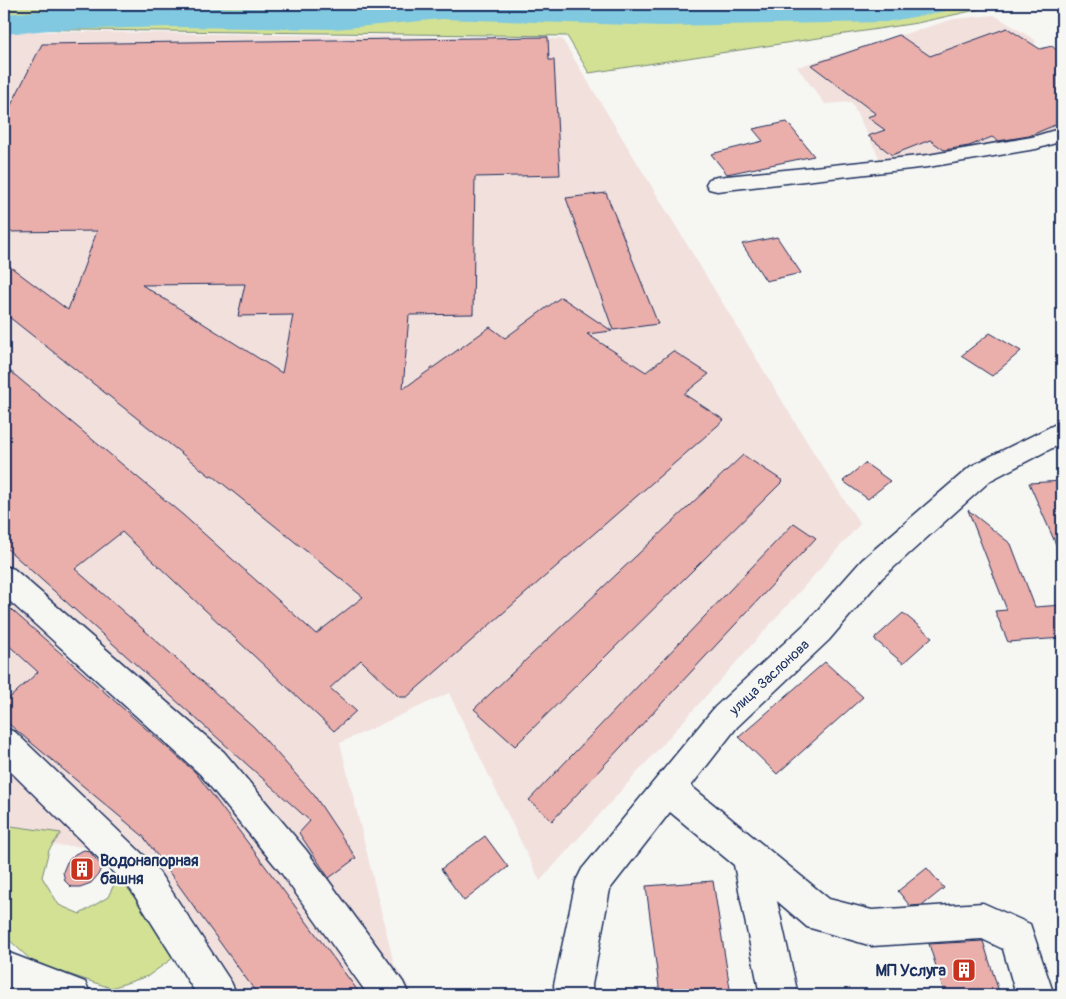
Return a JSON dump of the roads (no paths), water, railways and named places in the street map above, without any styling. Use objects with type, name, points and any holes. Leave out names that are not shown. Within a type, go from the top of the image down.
[{"type":"street","points":[[717,184],[928,161],[1036,143],[1062,134]]},
{"type":"street","name":"улица Заслонова","points":[[570,992],[594,881],[726,717],[818,632],[872,569],[981,473],[1062,431]]},
{"type":"street","points":[[4,578],[212,762],[294,862],[390,995]]},
{"type":"street","points":[[4,743],[143,878],[218,995]]},
{"type":"street","points":[[668,789],[820,914],[872,928],[983,921],[1016,937],[1035,995]]},
{"type":"street","points":[[750,855],[779,995]]},
{"type":"street","points":[[4,969],[72,995]]},
{"type":"waterway","points":[[4,24],[50,20],[171,17],[335,19],[442,10],[665,16],[886,12],[935,4]]},
{"type":"place","name":"Водонапорная башня","points":[[82,869]]},
{"type":"place","name":"МП Услуга","points":[[964,970]]}]
